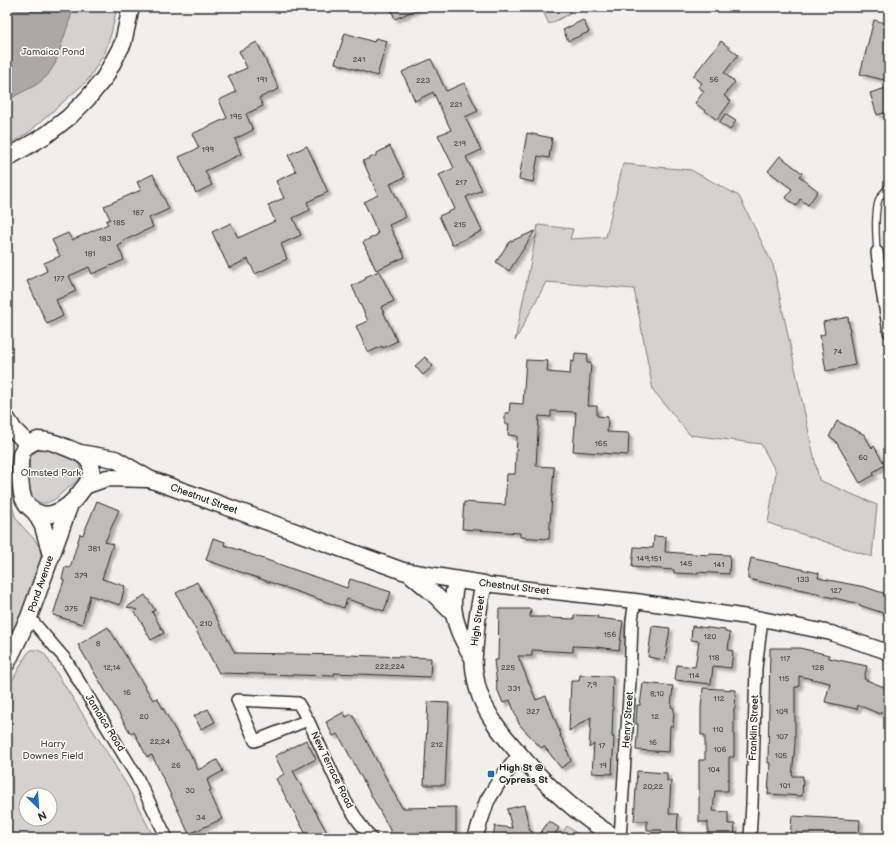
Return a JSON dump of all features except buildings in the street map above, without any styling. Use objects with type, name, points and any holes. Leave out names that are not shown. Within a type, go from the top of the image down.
[{"type":"main road","points":[[7,158],[46,135],[69,118],[88,98],[105,77],[123,43],[132,7]]},
{"type":"main road","points":[[7,419],[14,430],[28,444]]},
{"type":"main road","points":[[35,512],[41,514],[52,514],[70,504],[87,485],[92,468],[88,460],[80,453],[46,440],[38,440],[28,444],[22,452],[20,471],[21,491],[24,500],[35,512],[43,526],[51,555]]},
{"type":"main road","name":"Chestnut Street","points":[[80,453],[115,459],[149,479],[403,571],[484,584]]},
{"type":"main road","name":"Chestnut Street","points":[[87,485],[107,478],[149,479]]},
{"type":"main road","name":"Pond Avenue","points":[[7,663],[29,617],[70,504]]},
{"type":"main road","points":[[408,572],[435,595],[454,614]]},
{"type":"main road","name":"High Street","points":[[456,580],[453,601],[454,614],[463,640],[474,658]]},
{"type":"main road","name":"High Street","points":[[484,584],[478,609],[474,668],[480,697],[494,724],[555,793],[589,820],[616,838]]},
{"type":"street","points":[[877,252],[889,332]]},
{"type":"street","name":"Chestnut Street","points":[[484,584],[635,601],[762,618],[831,633],[889,653]]},
{"type":"street","name":"Henry Street","points":[[620,838],[630,681],[632,620],[635,601]]},
{"type":"street","name":"Jamaica Road","points":[[29,617],[66,660],[137,777],[167,838]]},
{"type":"street","name":"Franklin Street","points":[[750,838],[756,668],[762,618]]},
{"type":"street","name":"New Terrace Road","points":[[308,720],[255,741],[237,700],[298,703],[308,720],[346,802],[371,838]]},
{"type":"street","points":[[475,838],[487,801],[500,780],[520,755]]},
{"type":"lane","points":[[877,252],[877,212],[880,198],[889,186]]},
{"type":"green space","name":"Jamaica Pond","points":[[7,7],[117,7],[105,52],[88,80],[28,133],[7,145]]},
{"type":"green space","points":[[541,7],[567,7],[570,14],[549,24]]},
{"type":"green space","points":[[623,164],[691,170],[739,196],[773,265],[819,480],[877,505],[872,557],[768,523],[776,472],[761,444],[690,435],[653,390],[634,289],[546,282],[515,341],[538,225],[573,229],[570,239],[606,237]]},
{"type":"green space","name":"Olmsted Park","points":[[44,448],[57,451],[76,459],[80,465],[81,472],[79,478],[73,484],[48,503],[38,502],[33,499],[29,492],[28,484],[29,462],[31,456]]},
{"type":"green space","name":"Olmsted Park","points":[[7,477],[11,503],[15,516],[40,548],[41,565],[7,646]]},
{"type":"green space","name":"Harry Downes Field","points":[[31,650],[38,650],[44,653],[128,787],[154,838],[7,838],[7,690],[27,654]]},
{"type":"green space","points":[[567,826],[583,838],[559,838]]},
{"type":"shaded area","name":"Jamaica Pond","points":[[7,7],[74,7],[55,64],[47,76],[36,85],[7,99]]},
{"type":"place","name":"High St @ Cypress St","points":[[491,774]]}]
